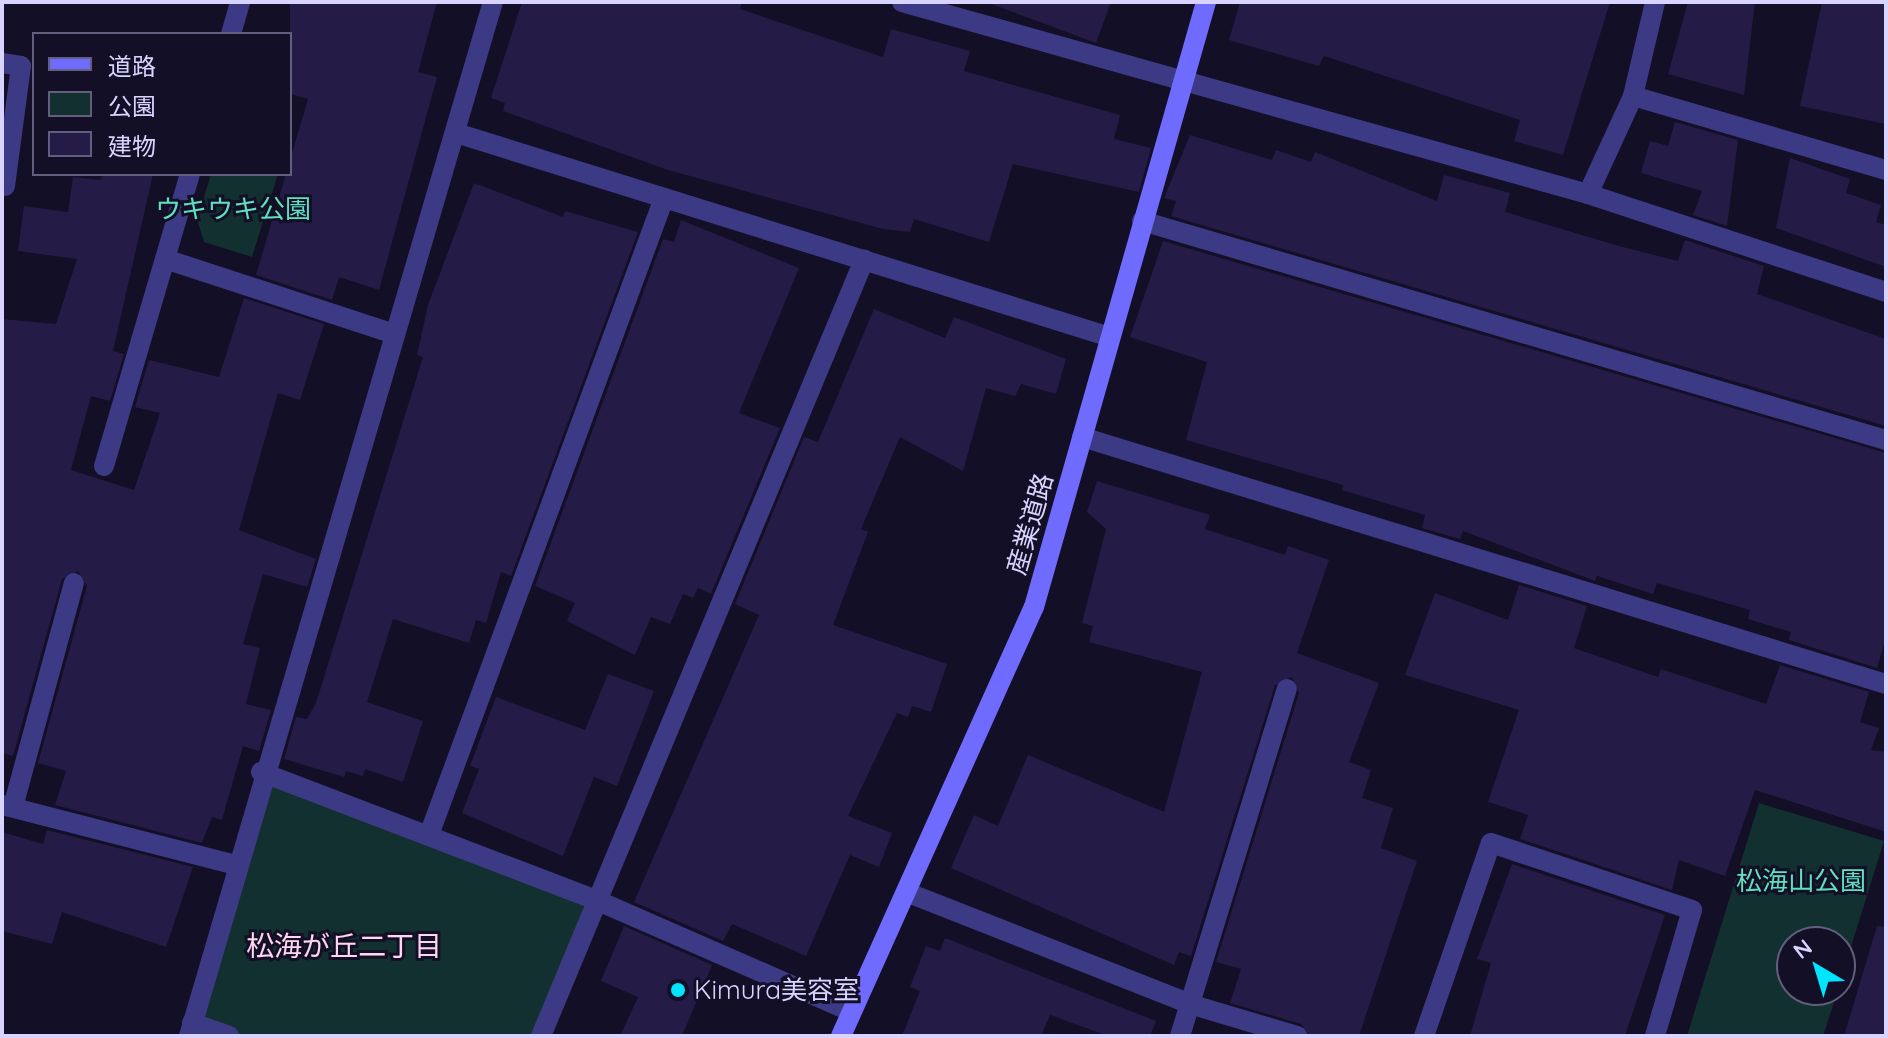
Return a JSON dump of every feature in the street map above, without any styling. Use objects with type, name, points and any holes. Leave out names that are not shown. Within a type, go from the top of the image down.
[{"type":"street","points":[[232,32],[240,2]]},
{"type":"street","points":[[229,1036],[190,1029],[261,772],[493,2]]},
{"type":"street","points":[[902,2],[954,10],[1588,194],[1886,292]]},
{"type":"street","name":"産業道路","points":[[841,1036],[1034,607],[1206,2]]},
{"type":"street","points":[[1588,194],[1633,96],[1655,2]]},
{"type":"street","points":[[2,63],[21,66],[5,186]]},
{"type":"street","points":[[1633,96],[1886,170]]},
{"type":"street","points":[[456,133],[1110,337]]},
{"type":"street","points":[[104,466],[189,176]]},
{"type":"street","points":[[429,835],[664,198]]},
{"type":"street","points":[[1142,221],[1886,440]]},
{"type":"street","points":[[165,259],[395,334]]},
{"type":"street","points":[[541,1036],[864,260]]},
{"type":"street","points":[[1082,437],[1886,684]]},
{"type":"street","points":[[74,583],[7,806],[236,865]]},
{"type":"street","points":[[1180,1036],[1193,1005],[1287,689]]},
{"type":"street","points":[[261,772],[596,900],[852,1012]]},
{"type":"street","points":[[1424,1036],[1491,843],[1692,910],[1655,1036]]},
{"type":"street","points":[[906,892],[1193,1005],[1297,1036]]},
{"type":"green space","name":"ウキウキ公園","points":[[210,176],[277,176],[252,257],[204,242],[197,219]]},
{"type":"green space","points":[[261,772],[596,900],[541,1036],[229,1036],[192,1023]]},
{"type":"green space","name":"松海山公園","points":[[1759,803],[1884,841],[1856,931],[1856,926],[1776,926],[1776,1006],[1833,1006],[1823,1036],[1687,1036]]},
{"type":"building","points":[[290,2],[437,2],[418,72],[437,77],[379,290],[339,277],[332,300],[256,275],[285,176],[292,176],[292,153],[308,99],[292,95]]},
{"type":"building","points":[[522,2],[742,2],[740,9],[883,57],[891,29],[970,51],[964,71],[1120,115],[1114,139],[1151,148],[1139,192],[1013,164],[989,242],[914,219],[910,232],[883,229],[668,170],[503,111],[505,103],[491,98]]},
{"type":"building","points":[[986,2],[1111,2],[1096,43]]},
{"type":"building","points":[[1240,2],[1610,2],[1563,155],[1514,141],[1520,120],[1324,56],[1319,66],[1229,40]]},
{"type":"building","points":[[1688,2],[1755,2],[1744,95],[1668,74]]},
{"type":"building","points":[[1822,2],[1886,2],[1886,124],[1800,106]]},
{"type":"building","points":[[1675,122],[1738,140],[1727,226],[1693,215],[1702,191],[1641,173],[1650,141],[1668,146]]},
{"type":"building","points":[[1190,135],[1272,160],[1276,150],[1311,162],[1315,152],[1437,201],[1444,175],[1510,193],[1505,212],[1619,246],[1678,261],[1685,240],[1764,266],[1757,294],[1886,339],[1886,426],[1171,216],[1176,201],[1164,198]]},
{"type":"building","points":[[1790,158],[1850,179],[1846,193],[1881,205],[1876,222],[1886,225],[1886,267],[1776,228]]},
{"type":"building","points":[[102,176],[153,176],[113,351],[124,354],[110,401],[91,396],[71,470],[134,490],[160,413],[135,407],[149,360],[219,377],[244,298],[324,324],[300,400],[278,393],[239,530],[316,559],[307,587],[263,574],[243,644],[260,648],[246,704],[271,710],[259,751],[243,746],[222,820],[212,817],[202,843],[55,805],[66,771],[38,763],[87,586],[78,571],[62,579],[13,756],[2,753],[2,319],[56,324],[77,259],[18,251],[24,206],[68,212],[73,177],[101,180]]},
{"type":"building","points":[[474,183],[563,217],[565,211],[638,232],[511,576],[501,572],[486,623],[476,620],[469,643],[393,619],[367,702],[423,721],[403,782],[365,769],[363,776],[346,771],[344,777],[284,759],[296,717],[307,719],[316,703],[423,357],[417,355],[428,305]]},
{"type":"building","points":[[681,220],[799,268],[739,413],[780,428],[711,594],[698,588],[693,598],[683,594],[670,624],[651,617],[635,655],[567,621],[575,603],[535,586],[663,239],[674,242]]},
{"type":"building","points":[[1163,241],[1886,453],[1886,637],[1877,668],[1789,640],[1791,632],[1748,619],[1750,610],[1657,583],[1653,594],[1597,576],[1595,581],[1463,531],[1460,539],[1422,528],[1425,515],[1342,490],[1343,485],[1186,440],[1207,362],[1130,337]]},
{"type":"building","points":[[874,309],[945,338],[954,317],[1066,359],[1056,394],[1021,384],[1015,396],[986,388],[963,471],[900,437],[861,529],[868,532],[833,625],[947,664],[931,712],[912,706],[908,717],[897,713],[848,816],[892,833],[879,867],[850,855],[806,956],[732,924],[723,941],[634,902],[759,615],[735,604],[804,437],[818,442]]},
{"type":"building","points":[[1097,481],[1210,515],[1205,529],[1285,555],[1288,546],[1329,560],[1297,653],[1379,683],[1349,762],[1371,770],[1362,798],[1393,808],[1381,848],[1417,861],[1359,1036],[1310,1036],[1301,1024],[1230,1003],[1241,969],[1216,962],[1299,693],[1292,677],[1275,685],[1191,956],[1179,952],[1174,965],[951,868],[974,815],[998,826],[1028,755],[1164,812],[1202,672],[1089,642],[1093,626],[1082,623],[1106,529],[1087,512]]},
{"type":"building","points":[[1519,585],[1587,606],[1574,648],[1658,677],[1661,669],[1766,704],[1780,665],[1869,692],[1860,722],[1879,728],[1871,750],[1886,752],[1886,832],[1755,790],[1725,876],[1679,860],[1672,890],[1520,839],[1528,815],[1488,802],[1519,710],[1405,675],[1435,593],[1508,620]]},
{"type":"building","points":[[608,674],[654,691],[617,786],[594,777],[563,856],[462,813],[479,769],[470,766],[496,697],[585,730]]},
{"type":"building","points":[[47,830],[193,867],[166,947],[62,912],[52,944],[2,931],[2,832],[43,844]]},
{"type":"building","points":[[1512,864],[1665,915],[1625,1036],[1470,1036],[1491,963],[1477,959]]},
{"type":"building","points":[[624,926],[712,965],[682,1036],[620,1036],[638,997],[601,981]]},
{"type":"building","points":[[1877,926],[1886,927],[1886,1036],[1844,1036],[1853,1006],[1856,1006],[1856,996]]},
{"type":"building","points":[[945,938],[1156,1021],[1150,1036],[1108,1036],[1050,1015],[1041,1036],[902,1036],[920,991],[910,987],[926,946],[940,951]]},
{"type":"place","name":"Kimura美容室","points":[[678,990]]},
{"type":"district","name":"松海が丘二丁目","points":[[344,946]]}]
